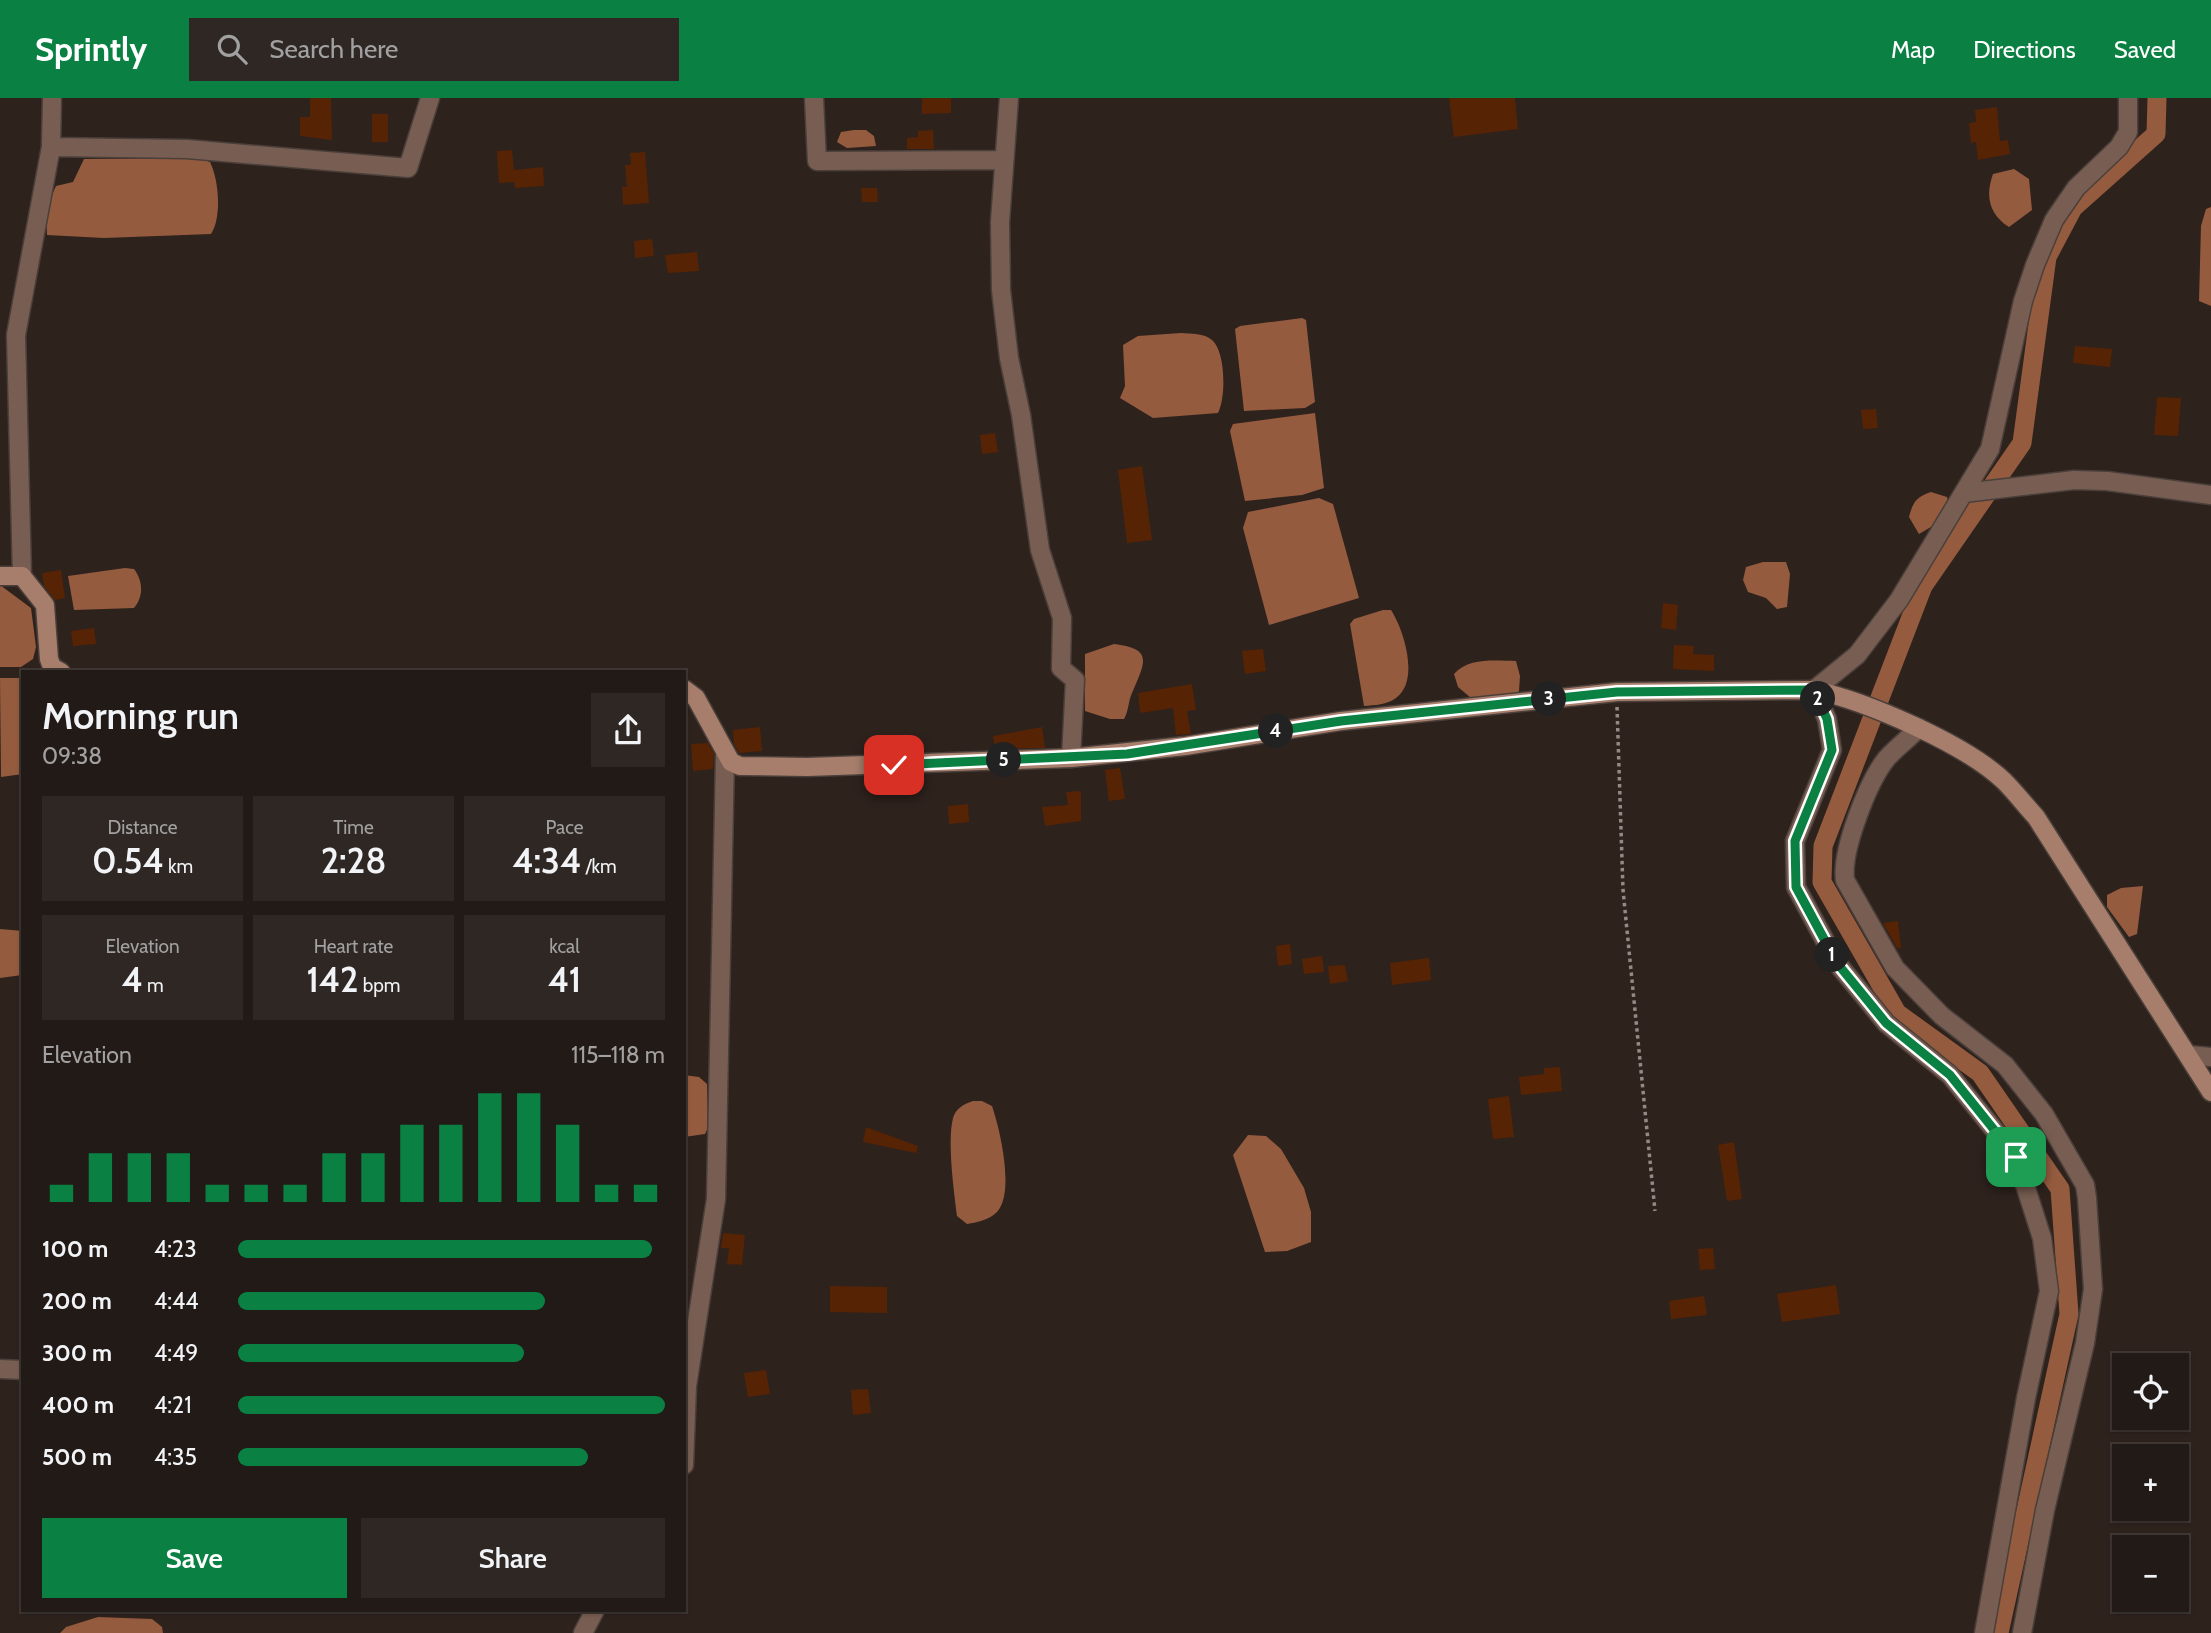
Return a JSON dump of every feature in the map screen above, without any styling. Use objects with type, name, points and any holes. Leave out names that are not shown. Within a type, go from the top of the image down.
[{"type":"main road","points":[[0,576],[22,576],[45,605],[55,670]]},
{"type":"main road","points":[[686,690],[696,698],[725,756],[740,766],[807,767],[1071,758],[1185,746],[1341,721],[1617,692],[1814,690],[1835,695],[1916,727],[2002,779],[2036,817],[2211,1092]]},
{"type":"street","points":[[22,576],[16,335],[51,147],[52,98]]},
{"type":"street","points":[[51,147],[187,149],[408,168],[430,98]]},
{"type":"street","points":[[814,98],[817,161],[1004,160]]},
{"type":"street","points":[[1009,98],[1004,160],[1001,290],[1009,358],[1021,415],[1040,550],[1062,618],[1060,668],[1075,680],[1071,758]]},
{"type":"street","points":[[1984,1633],[2026,1398],[2049,1291],[2042,1238],[2016,1157],[1950,1075],[1886,1023],[1837,963],[1796,887],[1795,841],[1832,750],[1827,719],[1814,690],[1857,655],[1899,600],[1990,449],[2023,301],[2035,265],[2054,220],[2076,188],[2119,146],[2128,132],[2128,98]]},
{"type":"street","points":[[1964,493],[2085,480],[2211,495]]},
{"type":"street","points":[[1916,727],[1887,759],[1872,783],[1847,850],[1843,867],[1845,880],[1895,968],[1942,1016],[2005,1065],[2044,1114],[2085,1185],[2087,1198],[2093,1289],[2085,1343],[2045,1510],[2022,1633]]},
{"type":"street","points":[[686,1412],[687,1386],[716,1199],[725,756]]},
{"type":"street","points":[[2189,1055],[2211,1057]]},
{"type":"street","points":[[0,1369],[21,1370]]},
{"type":"street","points":[[583,1633],[594,1612]]},
{"type":"path","points":[[1617,692],[1623,890],[1654,1211]]},
{"type":"shaded area","points":[[866,130],[874,136],[876,146],[847,148],[837,142],[841,132]]},
{"type":"shaded area","points":[[200,158],[210,162],[217,188],[217,218],[211,234],[104,238],[47,235],[46,209],[56,186],[73,182],[84,159]]},
{"type":"shaded area","points":[[2014,169],[2029,179],[2032,210],[2009,227],[1993,210],[1989,190],[1993,174]]},
{"type":"shaded area","points":[[2211,207],[2211,306],[2199,301],[2201,226],[2206,209]]},
{"type":"shaded area","points":[[1302,318],[1306,320],[1315,402],[1305,408],[1244,411],[1235,329],[1240,326]]},
{"type":"shaded area","points":[[1181,333],[1205,336],[1217,346],[1223,375],[1221,406],[1218,413],[1153,418],[1120,398],[1125,386],[1123,345],[1138,336]]},
{"type":"shaded area","points":[[1315,413],[1324,488],[1302,495],[1245,501],[1230,431],[1233,424]]},
{"type":"shaded area","points":[[1931,492],[1947,497],[1947,510],[1940,520],[1919,534],[1909,517],[1910,512],[1919,498]]},
{"type":"shaded area","points":[[1319,498],[1333,504],[1359,598],[1269,625],[1243,528],[1248,512]]},
{"type":"shaded area","points":[[1763,562],[1786,562],[1790,574],[1787,607],[1777,609],[1766,598],[1748,592],[1743,580],[1746,567]]},
{"type":"shaded area","points":[[134,569],[141,583],[141,594],[134,608],[74,610],[68,576]]},
{"type":"shaded area","points":[[0,585],[31,608],[36,647],[33,659],[21,667],[0,667]]},
{"type":"shaded area","points":[[1391,610],[1401,630],[1407,655],[1407,680],[1396,698],[1381,704],[1364,706],[1350,624],[1354,619]]},
{"type":"shaded area","points":[[1114,644],[1136,649],[1143,659],[1124,719],[1110,719],[1085,711],[1085,654]]},
{"type":"shaded area","points":[[1483,661],[1516,661],[1520,676],[1519,691],[1510,698],[1471,698],[1458,687],[1454,674],[1467,665]]},
{"type":"shaded area","points":[[0,678],[21,678],[21,774],[1,777]]},
{"type":"shaded area","points":[[2143,886],[2137,934],[2129,937],[2107,907],[2107,895],[2121,888]]},
{"type":"shaded area","points":[[0,929],[21,931],[21,975],[0,978]]},
{"type":"shaded area","points":[[686,1075],[699,1077],[707,1084],[708,1128],[705,1134],[686,1137]]},
{"type":"shaded area","points":[[973,1101],[982,1101],[992,1106],[1002,1145],[1005,1191],[997,1212],[987,1219],[967,1224],[957,1216],[951,1128],[956,1112]]},
{"type":"shaded area","points":[[1248,1135],[1266,1136],[1281,1149],[1304,1188],[1311,1212],[1311,1242],[1287,1251],[1265,1252],[1233,1155]]},
{"type":"shaded area","points":[[98,1617],[152,1619],[162,1627],[163,1633],[60,1633],[66,1627]]},
{"type":"building","points":[[310,98],[331,98],[332,140],[300,136],[300,117],[310,117]]},
{"type":"building","points":[[922,98],[951,98],[951,113],[922,114]]},
{"type":"building","points":[[1449,98],[1515,98],[1518,129],[1454,137]]},
{"type":"building","points":[[1997,107],[2000,141],[2008,140],[2010,154],[1978,160],[1976,142],[1971,143],[1969,123],[1976,122],[1975,110]]},
{"type":"building","points":[[372,114],[388,114],[388,142],[372,142]]},
{"type":"building","points":[[933,130],[934,149],[907,149],[907,138],[918,137],[918,131]]},
{"type":"building","points":[[512,150],[514,170],[543,167],[544,186],[515,188],[514,182],[499,183],[497,151]]},
{"type":"building","points":[[645,152],[649,203],[623,205],[622,187],[627,187],[625,165],[631,165],[630,153]]},
{"type":"building","points":[[861,188],[877,188],[878,202],[862,202]]},
{"type":"building","points":[[652,239],[654,256],[635,258],[634,241]]},
{"type":"building","points":[[697,252],[699,271],[668,273],[665,255]]},
{"type":"building","points":[[2075,346],[2112,349],[2110,367],[2073,363]]},
{"type":"building","points":[[2157,397],[2181,398],[2178,436],[2154,435]]},
{"type":"building","points":[[1876,409],[1878,428],[1863,429],[1861,410]]},
{"type":"building","points":[[995,433],[998,452],[982,454],[980,435]]},
{"type":"building","points":[[1142,466],[1152,540],[1127,543],[1118,470]]},
{"type":"building","points":[[61,570],[65,598],[55,600],[44,586],[42,573]]},
{"type":"building","points":[[1663,603],[1678,605],[1676,630],[1661,628]]},
{"type":"building","points":[[94,628],[96,644],[73,646],[71,631]]},
{"type":"building","points":[[1674,645],[1694,646],[1693,654],[1714,655],[1714,671],[1673,669]]},
{"type":"building","points":[[1263,649],[1266,671],[1245,674],[1242,651]]},
{"type":"building","points":[[1192,684],[1196,710],[1187,711],[1191,734],[1176,735],[1173,708],[1140,713],[1138,693]]},
{"type":"building","points":[[760,727],[762,751],[739,753],[734,744],[733,730]]},
{"type":"building","points":[[1042,727],[1045,748],[995,749],[993,736]]},
{"type":"building","points":[[708,743],[714,754],[713,769],[693,771],[691,744]]},
{"type":"building","points":[[1120,768],[1125,799],[1109,801],[1105,770]]},
{"type":"building","points":[[1081,791],[1081,821],[1045,826],[1042,807],[1068,805],[1066,792]]},
{"type":"building","points":[[968,804],[969,822],[949,824],[948,806]]},
{"type":"building","points":[[1898,921],[1901,948],[1897,948],[1883,923]]},
{"type":"building","points":[[1290,944],[1292,964],[1278,966],[1276,946]]},
{"type":"building","points":[[1322,956],[1324,972],[1304,974],[1302,959]]},
{"type":"building","points":[[1429,958],[1431,980],[1392,985],[1390,963]]},
{"type":"building","points":[[1345,965],[1348,981],[1330,984],[1328,966]]},
{"type":"building","points":[[1560,1067],[1562,1091],[1521,1095],[1519,1077],[1544,1074],[1544,1068]]},
{"type":"building","points":[[1509,1096],[1514,1137],[1493,1139],[1488,1099]]},
{"type":"building","points":[[866,1127],[918,1146],[916,1153],[863,1142]]},
{"type":"building","points":[[1734,1142],[1742,1199],[1727,1201],[1718,1145]]},
{"type":"building","points":[[723,1233],[745,1235],[742,1265],[727,1264],[729,1248],[721,1248]]},
{"type":"building","points":[[1713,1248],[1715,1269],[1700,1270],[1698,1249]]},
{"type":"building","points":[[1836,1285],[1840,1314],[1782,1322],[1777,1294]]},
{"type":"building","points":[[830,1286],[887,1287],[887,1313],[830,1312]]},
{"type":"building","points":[[1704,1296],[1707,1315],[1671,1319],[1669,1301]]},
{"type":"building","points":[[766,1370],[770,1394],[748,1397],[744,1373]]},
{"type":"building","points":[[868,1389],[871,1413],[853,1415],[851,1390]]},
{"type":"waterway","points":[[1999,1633],[2069,1314],[2060,1189],[1980,1073],[1897,1013],[1822,882],[1823,846],[1923,586],[2022,443],[2047,257],[2073,208],[2156,134],[2157,98]]},
{"type":"route","points":[[894,765],[1127,754],[1341,721],[1617,692],[1814,690],[1827,719],[1832,750],[1795,841],[1796,887],[1837,963],[1886,1023],[1950,1075],[2016,1157]]}]
